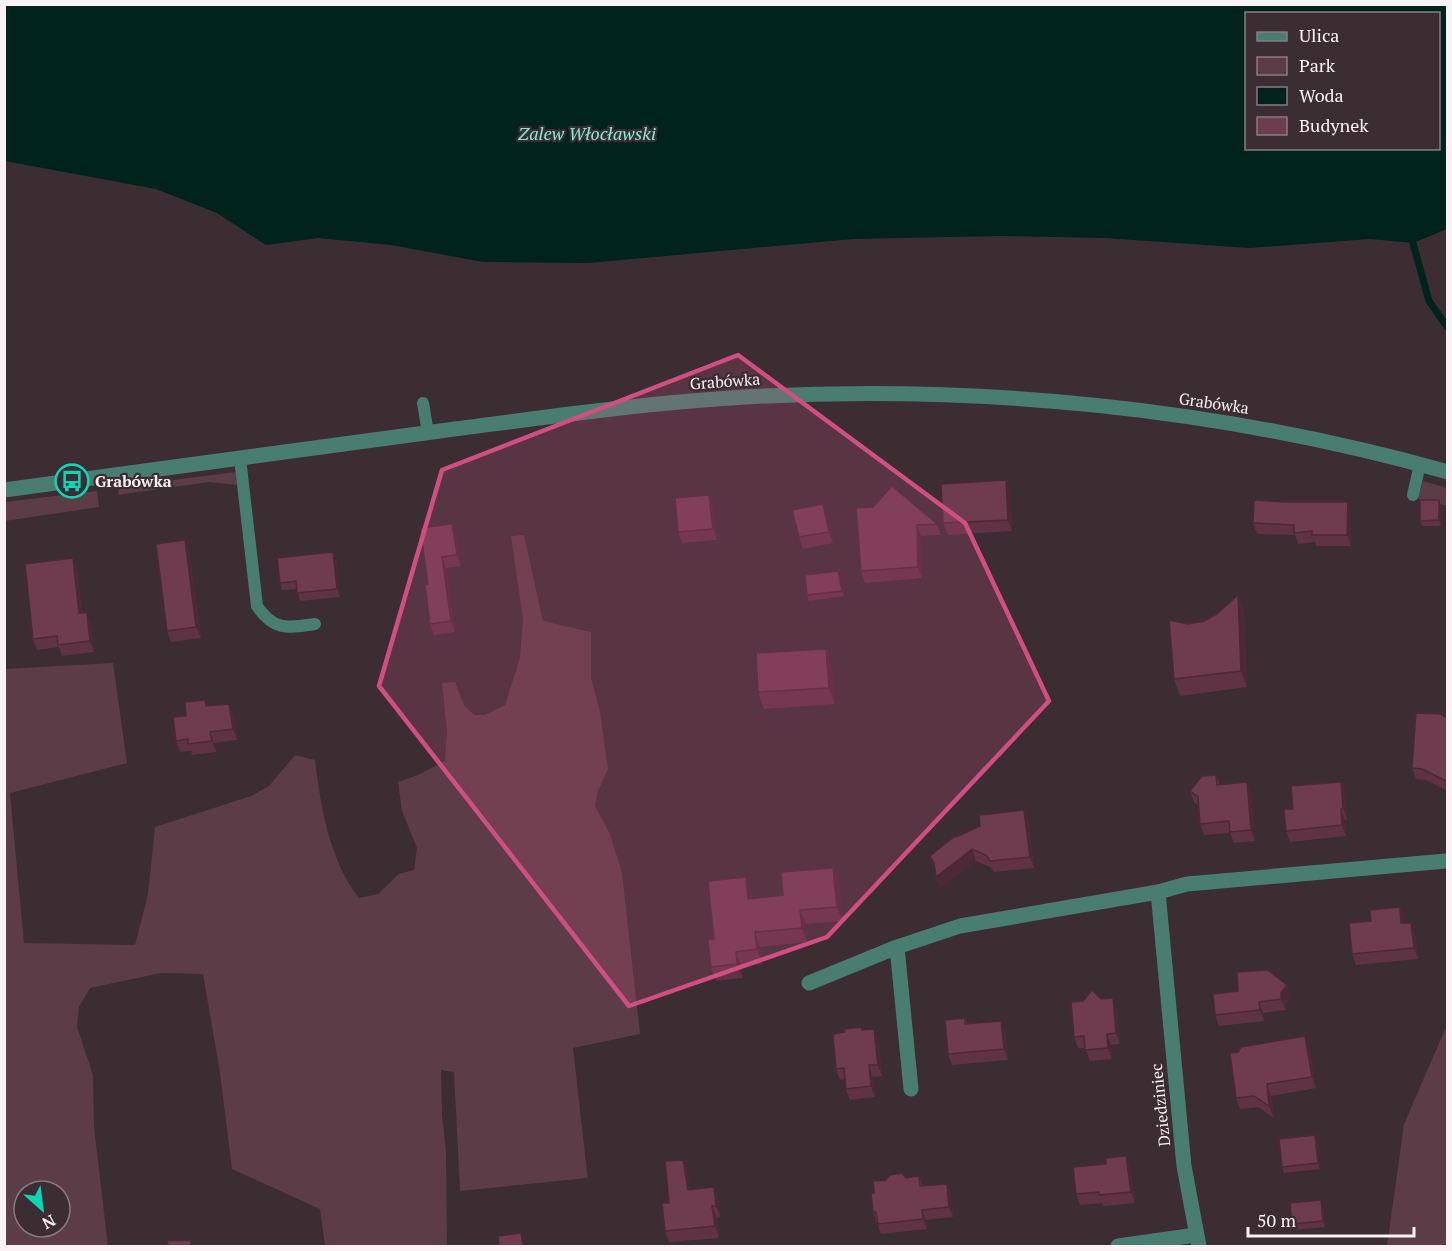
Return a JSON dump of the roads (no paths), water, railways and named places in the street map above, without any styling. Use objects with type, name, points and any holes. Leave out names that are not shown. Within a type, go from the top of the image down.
[{"type":"street","name":"Grabówka","points":[[4,490],[591,412],[744,397],[882,394],[970,396],[1096,405],[1235,423],[1448,472]]},
{"type":"street","points":[[809,983],[897,947],[960,926],[1158,892],[1187,884],[1446,861]]},
{"type":"street","name":"Dziedziniec","points":[[1118,1246],[1197,1241],[1183,1156],[1158,892]]},
{"type":"street","points":[[897,947],[911,1089]]},
{"type":"lane","points":[[423,403],[428,433]]},
{"type":"lane","points":[[240,458],[257,606],[266,618],[278,626],[294,627],[315,624]]},
{"type":"lane","points":[[1413,495],[1420,464]]},
{"type":"water","name":"Zalew Włocławski","points":[[4,5],[1447,5],[1447,229],[1413,243],[1370,239],[1249,248],[1105,238],[999,236],[853,239],[588,263],[483,262],[391,245],[318,238],[266,245],[217,213],[156,189],[5,161]]},
{"type":"waterway","points":[[1413,243],[1429,301],[1448,328]]},
{"type":"place","name":"Grabówka","points":[[72,481]]}]
